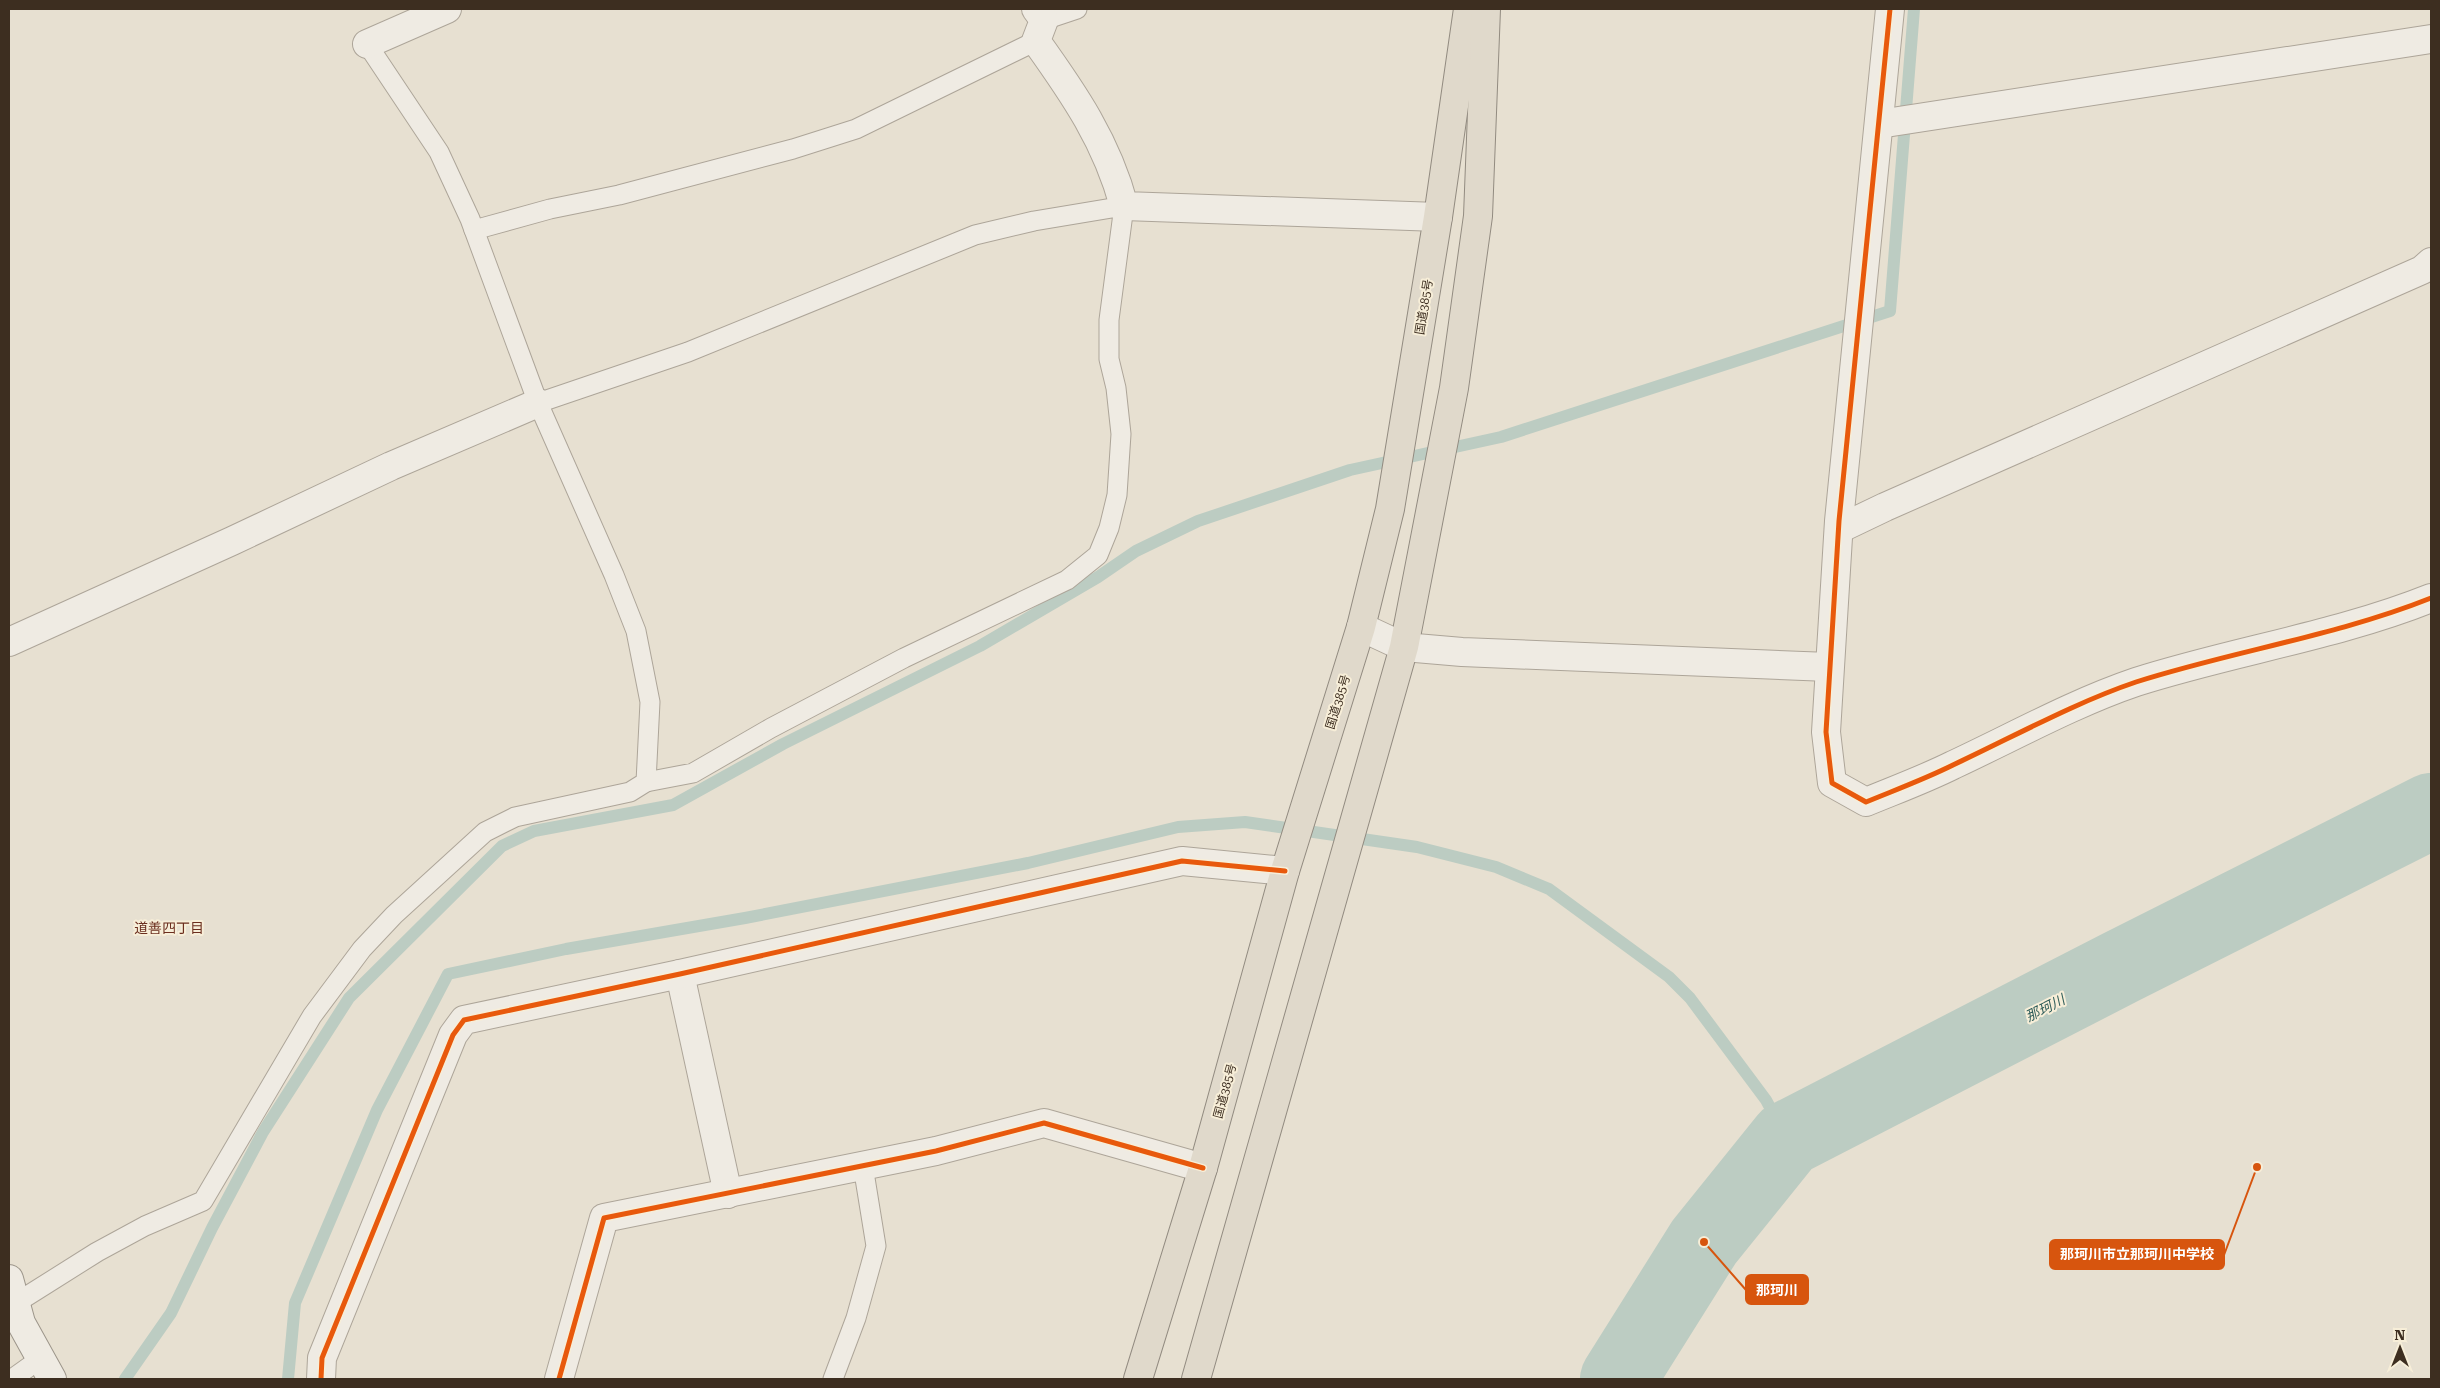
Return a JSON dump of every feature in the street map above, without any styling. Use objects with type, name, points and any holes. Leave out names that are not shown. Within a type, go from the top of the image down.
[{"type":"highway","name":"国道385号","points":[[1138,1379],[1203,1168],[1285,871],[1361,627],[1390,509],[1438,217],[1468,9]]},
{"type":"highway","points":[[1196,1379],[1404,647],[1454,388],[1478,216],[1486,9]]},
{"type":"street","points":[[367,44],[447,9]]},
{"type":"street","points":[[1890,9],[1839,529],[1826,732],[1832,783],[1866,802],[1951,766],[2037,724],[2134,683],[2233,654],[2389,615],[2431,598]]},
{"type":"street","points":[[1039,23],[1105,151],[1124,206],[1438,217]]},
{"type":"street","points":[[1879,124],[2431,39]]},
{"type":"street","points":[[1839,529],[2422,270],[2431,262]]},
{"type":"street","points":[[9,642],[232,541],[391,466],[538,402]]},
{"type":"street","points":[[1361,627],[1404,647],[1462,652],[1829,667]]},
{"type":"street","points":[[321,1379],[322,1358],[452,1035],[464,1020],[680,974],[1182,861],[1285,871]]},
{"type":"street","points":[[680,974],[728,1194]]},
{"type":"street","points":[[559,1379],[604,1218],[863,1166],[1044,1123],[1203,1168]]},
{"type":"street","points":[[12,1291],[21,1323],[46,1369]]},
{"type":"lane","points":[[474,230],[676,180],[793,149],[856,129],[1039,23],[1077,9]]},
{"type":"lane","points":[[367,44],[439,152],[474,230],[538,402],[614,574],[636,631],[650,702],[646,782]]},
{"type":"lane","points":[[12,1291],[97,1252],[145,1226],[203,1201],[312,1016],[362,949],[394,915],[484,832],[515,817],[630,792],[646,782],[693,773],[772,728],[904,658],[1067,580],[1098,555],[1110,528],[1117,494],[1121,434],[1116,388],[1110,359],[1110,320],[1124,206],[1034,221],[976,235],[688,352],[538,402]]},
{"type":"lane","points":[[833,1379],[856,1318],[876,1246],[863,1166]]},
{"type":"lane","points":[[12,1379],[46,1369]]},
{"type":"waterway","points":[[125,1379],[171,1313],[212,1228],[263,1132],[349,998],[502,846],[534,831],[673,805],[783,744],[980,646],[1098,577],[1136,551],[1198,521],[1350,470],[1501,437],[1890,311],[1914,9]]},
{"type":"waterway","name":"那珂川","points":[[1618,1379],[1704,1242],[1787,1139],[2121,967],[2431,811]]},
{"type":"waterway","points":[[288,1379],[295,1303],[377,1110],[448,974],[566,949],[745,918],[1028,863],[1178,827],[1245,822],[1417,847],[1496,867],[1549,889],[1669,977],[1690,998],[1766,1100],[1787,1139]]},
{"type":"cycle path","points":[[1890,9],[1839,521],[1826,732],[1832,783],[1866,802],[1921,780],[2113,690],[2173,671],[2358,623],[2431,598]]},
{"type":"cycle path","points":[[321,1379],[322,1358],[453,1035],[464,1020],[680,974],[1182,861],[1285,871]]},
{"type":"cycle path","points":[[559,1379],[604,1218],[936,1151],[1044,1123],[1203,1168]]},
{"type":"place","name":"那珂川市立那珂川中学校","points":[[2257,1167]]},
{"type":"place","name":"那珂川","points":[[1704,1242]]},
{"type":"district","name":"道善四丁目","points":[[169,928]]}]
